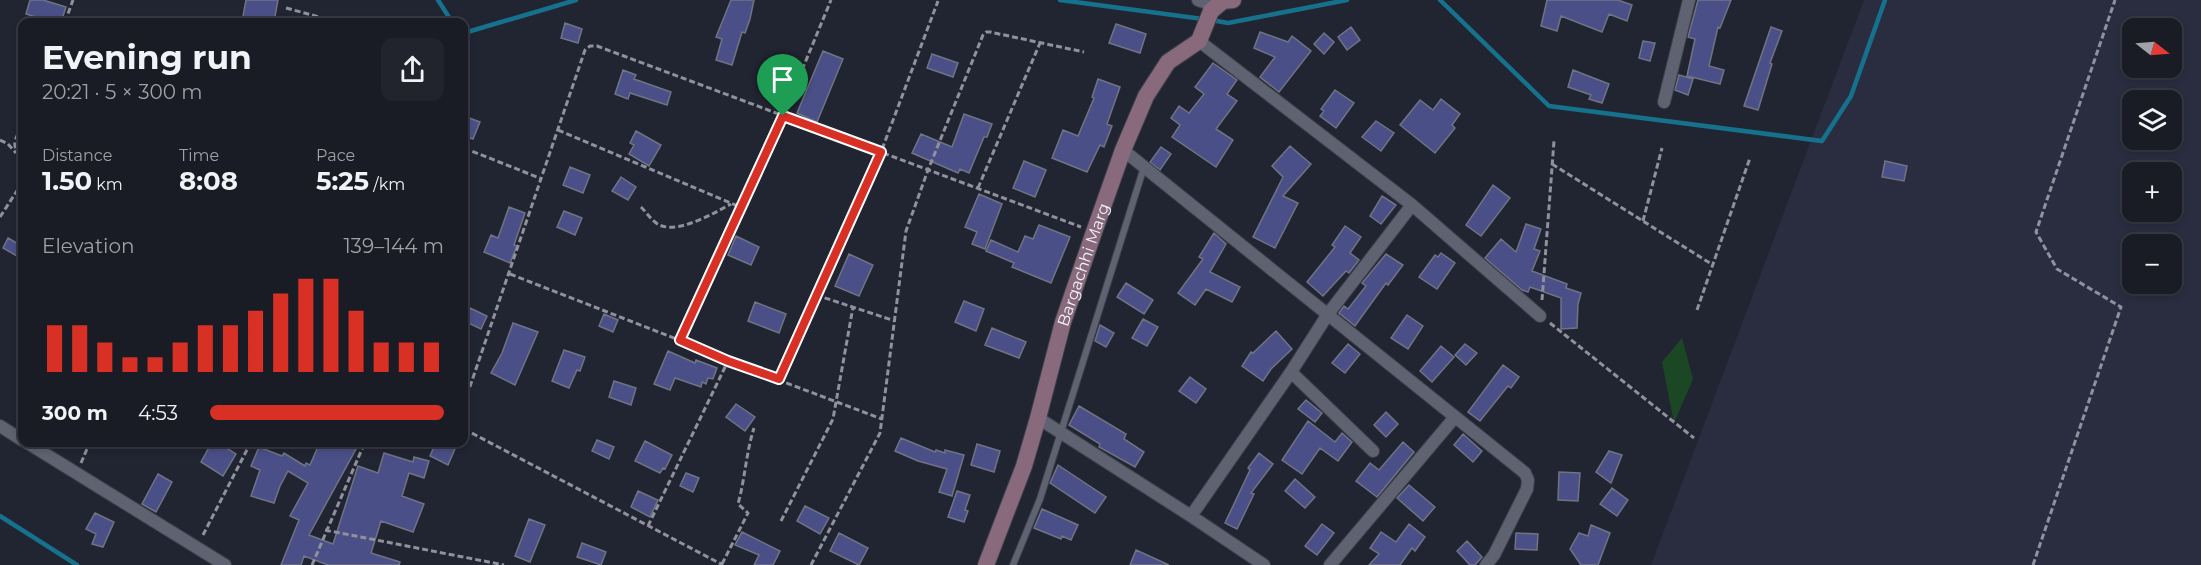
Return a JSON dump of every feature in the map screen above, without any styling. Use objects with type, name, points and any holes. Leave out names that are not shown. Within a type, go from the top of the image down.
[{"type":"street","points":[[1198,0],[1213,9]]},
{"type":"street","points":[[1233,0],[1223,2],[1213,9],[1200,38],[1412,205],[1540,316]]},
{"type":"street","points":[[1664,102],[1689,0]]},
{"type":"street","name":"Bargachhi Marg","points":[[986,565],[1024,466],[1063,322],[1122,150],[1158,74],[1168,62],[1200,38]]},
{"type":"street","points":[[1122,150],[1525,473],[1528,480],[1527,489],[1494,555],[1486,565]]},
{"type":"street","points":[[1191,516],[1291,372],[1328,314],[1412,205]]},
{"type":"street","points":[[1291,372],[1373,451]]},
{"type":"street","points":[[1330,565],[1455,417]]},
{"type":"street","points":[[1038,418],[1264,565]]},
{"type":"street","points":[[0,426],[18,437]]},
{"type":"street","points":[[34,447],[225,565]]},
{"type":"lane","points":[[1013,565],[1040,499],[1144,167]]},
{"type":"path","points":[[66,18],[73,0]]},
{"type":"path","points":[[680,340],[783,116],[831,0]]},
{"type":"path","points":[[779,379],[881,152],[938,0]]},
{"type":"path","points":[[2033,565],[2121,307],[2057,269],[2036,232],[2115,0]]},
{"type":"path","points":[[286,8],[323,18]]},
{"type":"path","points":[[811,565],[880,433],[906,231],[928,170],[983,35],[990,32],[1084,52]]},
{"type":"path","points":[[978,188],[1040,43]]},
{"type":"path","points":[[468,392],[585,50],[594,45],[1094,232]]},
{"type":"path","points":[[558,130],[740,207]]},
{"type":"path","points":[[18,133],[15,147],[18,153]]},
{"type":"path","points":[[0,140],[8,144],[18,155]]},
{"type":"path","points":[[1554,141],[1540,316],[1694,438]]},
{"type":"path","points":[[1643,221],[1662,148]]},
{"type":"path","points":[[468,150],[542,179]]},
{"type":"path","points":[[1697,310],[1750,158]]},
{"type":"path","points":[[1552,164],[1713,265]]},
{"type":"path","points":[[0,217],[18,189]]},
{"type":"path","points":[[641,207],[657,224],[663,227],[677,227],[705,218],[731,203]]},
{"type":"path","points":[[509,273],[728,361],[882,419]]},
{"type":"path","points":[[816,295],[895,321]]},
{"type":"path","points":[[781,521],[833,419],[853,307]]},
{"type":"path","points":[[648,526],[728,361]]},
{"type":"path","points":[[468,431],[722,565],[748,513],[738,504],[748,447],[754,428]]},
{"type":"path","points":[[76,473],[88,447]]},
{"type":"path","points":[[196,547],[248,447]]},
{"type":"path","points":[[312,565],[363,447]]},
{"type":"path","points":[[326,530],[504,565]]},
{"type":"shaded area","points":[[1864,0],[2201,0],[2201,565],[1651,565]]},
{"type":"green space","points":[[1682,338],[1693,379],[1674,423],[1662,362]]},
{"type":"building","points":[[30,0],[43,0],[66,7],[62,18],[39,18],[26,14]]},
{"type":"building","points":[[246,0],[278,0],[275,18],[243,18]]},
{"type":"building","points":[[731,0],[754,0],[750,19],[745,33],[742,32],[732,65],[716,60],[722,39],[716,37]]},
{"type":"building","points":[[1547,0],[1618,0],[1632,5],[1627,21],[1609,14],[1602,32],[1561,16],[1557,31],[1541,26]]},
{"type":"building","points":[[1698,0],[1731,0],[1720,28],[1718,27],[1709,66],[1724,70],[1720,84],[1687,76],[1695,39],[1688,37]]},
{"type":"building","points":[[565,23],[582,29],[578,43],[561,38]]},
{"type":"building","points":[[1116,24],[1146,34],[1140,53],[1109,43]]},
{"type":"building","points":[[1351,27],[1360,40],[1347,50],[1338,37]]},
{"type":"building","points":[[1771,27],[1782,31],[1770,63],[1772,64],[1758,110],[1744,106]]},
{"type":"building","points":[[1260,32],[1288,42],[1292,36],[1311,51],[1279,92],[1260,77],[1275,57],[1254,48]]},
{"type":"building","points":[[1324,33],[1334,42],[1324,54],[1314,44]]},
{"type":"building","points":[[1643,41],[1655,43],[1650,61],[1639,58]]},
{"type":"building","points":[[823,51],[843,59],[817,122],[797,113]]},
{"type":"building","points":[[932,54],[958,63],[953,77],[927,68]]},
{"type":"building","points":[[1213,63],[1237,80],[1227,94],[1237,101],[1216,129],[1233,140],[1216,167],[1172,137],[1180,125],[1171,118],[1179,106],[1189,113],[1204,94],[1195,87]]},
{"type":"building","points":[[623,70],[636,75],[634,79],[671,92],[667,105],[630,93],[628,99],[615,94]]},
{"type":"building","points":[[1573,70],[1609,84],[1602,103],[1589,99],[1591,95],[1568,87]]},
{"type":"building","points":[[1679,75],[1693,79],[1688,95],[1675,90]]},
{"type":"building","points":[[1098,79],[1120,87],[1107,124],[1112,126],[1104,147],[1100,145],[1087,172],[1052,158],[1063,130],[1078,136],[1094,98],[1092,97]]},
{"type":"building","points":[[1335,90],[1354,103],[1336,128],[1320,116],[1324,111],[1321,109]]},
{"type":"building","points":[[1441,99],[1460,114],[1452,125],[1455,128],[1435,153],[1400,125],[1420,100],[1433,110]]},
{"type":"building","points":[[964,114],[992,124],[969,173],[960,169],[958,173],[912,153],[921,134],[952,147]]},
{"type":"building","points":[[468,118],[480,122],[473,139],[468,137]]},
{"type":"building","points":[[1376,121],[1394,133],[1381,151],[1362,137]]},
{"type":"building","points":[[636,131],[661,145],[649,166],[629,154],[634,145],[630,143]]},
{"type":"building","points":[[1290,146],[1311,164],[1283,196],[1298,203],[1275,248],[1253,237],[1283,177],[1272,166]]},
{"type":"building","points":[[1161,147],[1171,154],[1160,170],[1150,162]]},
{"type":"building","points":[[1024,161],[1046,170],[1035,197],[1013,188]]},
{"type":"building","points":[[1885,161],[1907,166],[1904,181],[1882,177]]},
{"type":"building","points":[[570,167],[590,175],[583,193],[563,185]]},
{"type":"building","points":[[621,177],[636,187],[628,200],[612,191]]},
{"type":"building","points":[[1493,185],[1510,198],[1481,236],[1466,225]]},
{"type":"building","points":[[979,194],[1002,204],[985,249],[972,244],[977,232],[965,227]]},
{"type":"building","points":[[1382,196],[1396,205],[1381,224],[1370,216]]},
{"type":"building","points":[[509,207],[525,213],[514,245],[517,246],[510,263],[484,252],[491,235],[498,238]]},
{"type":"building","points":[[564,211],[582,218],[575,235],[557,227]]},
{"type":"building","points":[[1526,224],[1541,229],[1534,249],[1540,251],[1532,271],[1567,284],[1566,288],[1581,293],[1577,328],[1561,329],[1561,298],[1530,287],[1528,292],[1522,290],[1485,258],[1501,239],[1516,252]]},
{"type":"building","points":[[1039,225],[1070,237],[1051,283],[1012,267],[1014,263],[986,251],[991,240],[1018,252],[1025,236],[1033,239]]},
{"type":"building","points":[[1345,226],[1361,237],[1350,253],[1359,260],[1349,273],[1346,271],[1323,296],[1307,282],[1335,247],[1332,245]]},
{"type":"building","points":[[1214,233],[1226,244],[1210,272],[1240,287],[1232,302],[1206,289],[1195,305],[1178,293],[1203,259],[1199,257]]},
{"type":"building","points":[[736,236],[759,247],[751,265],[728,255]]},
{"type":"building","points":[[8,238],[18,244],[18,257],[3,248]]},
{"type":"building","points":[[1441,253],[1455,263],[1437,289],[1419,277],[1435,255],[1438,257]]},
{"type":"building","points":[[849,254],[873,265],[859,296],[835,286]]},
{"type":"building","points":[[1386,254],[1403,265],[1388,285],[1386,283],[1355,326],[1339,313],[1344,306],[1348,309],[1366,286],[1362,283]]},
{"type":"building","points":[[1126,283],[1153,300],[1144,314],[1117,297]]},
{"type":"building","points":[[964,301],[984,309],[976,331],[955,322]]},
{"type":"building","points":[[755,302],[786,314],[779,333],[748,321]]},
{"type":"building","points":[[470,308],[487,316],[481,329],[468,323]]},
{"type":"building","points":[[604,314],[618,320],[613,332],[599,326]]},
{"type":"building","points":[[1407,315],[1423,326],[1408,349],[1391,338]]},
{"type":"building","points":[[1143,319],[1158,327],[1147,346],[1132,338]]},
{"type":"building","points":[[513,323],[538,332],[515,385],[491,373],[502,353]]},
{"type":"building","points":[[1100,325],[1114,333],[1106,347],[1095,341]]},
{"type":"building","points":[[992,328],[1026,342],[1019,358],[985,345]]},
{"type":"building","points":[[1276,331],[1292,349],[1271,369],[1263,381],[1242,366],[1251,352],[1253,353]]},
{"type":"building","points":[[1348,344],[1360,354],[1345,373],[1332,363]]},
{"type":"building","points":[[1465,344],[1477,353],[1466,365],[1455,355]]},
{"type":"building","points":[[1441,346],[1454,357],[1432,382],[1420,371]]},
{"type":"building","points":[[564,350],[585,357],[580,371],[577,370],[569,388],[552,381]]},
{"type":"building","points":[[668,351],[695,363],[696,360],[717,368],[713,379],[708,378],[706,384],[702,382],[701,387],[675,378],[670,390],[654,384]]},
{"type":"building","points":[[1503,365],[1519,377],[1511,388],[1508,386],[1480,421],[1468,412]]},
{"type":"building","points":[[1190,377],[1206,389],[1196,403],[1179,391]]},
{"type":"building","points":[[614,381],[636,388],[631,405],[609,397]]},
{"type":"building","points":[[1306,400],[1322,413],[1315,422],[1298,409]]},
{"type":"building","points":[[736,404],[755,417],[745,431],[726,417]]},
{"type":"building","points":[[1079,406],[1126,434],[1124,439],[1144,452],[1135,467],[1099,447],[1100,444],[1069,425]]},
{"type":"building","points":[[1386,412],[1398,424],[1386,437],[1374,425]]},
{"type":"building","points":[[1308,421],[1335,442],[1342,433],[1352,442],[1338,461],[1320,448],[1302,474],[1282,460]]},
{"type":"building","points":[[1463,434],[1482,451],[1473,462],[1454,445]]},
{"type":"building","points":[[901,438],[935,452],[936,450],[945,453],[945,450],[964,455],[952,496],[939,492],[947,469],[918,461],[895,451]]},
{"type":"building","points":[[597,440],[614,447],[609,459],[592,451]]},
{"type":"building","points":[[645,441],[672,455],[665,469],[663,468],[660,473],[635,461]]},
{"type":"building","points":[[1403,442],[1414,452],[1377,497],[1356,481],[1370,463],[1379,470]]},
{"type":"building","points":[[977,444],[1000,451],[994,472],[971,465]]},
{"type":"building","points":[[209,447],[225,447],[236,454],[223,476],[201,462]]},
{"type":"building","points":[[259,447],[282,456],[284,453],[305,466],[306,463],[310,465],[318,447],[356,449],[309,535],[333,544],[358,466],[378,473],[384,453],[413,462],[414,457],[429,461],[424,478],[409,473],[402,496],[424,504],[413,532],[381,521],[371,553],[400,562],[399,565],[328,565],[304,556],[301,565],[281,565],[299,520],[290,516],[308,483],[288,471],[274,503],[251,496],[260,470],[251,466]]},
{"type":"building","points":[[434,447],[456,447],[448,465],[430,456]]},
{"type":"building","points":[[1609,451],[1622,455],[1611,483],[1596,472]]},
{"type":"building","points":[[1259,453],[1273,464],[1251,493],[1254,494],[1237,529],[1225,523],[1250,470],[1248,468]]},
{"type":"building","points":[[1058,465],[1106,497],[1095,513],[1050,483]]},
{"type":"building","points":[[1559,472],[1580,473],[1578,501],[1558,500]]},
{"type":"building","points":[[686,473],[699,478],[693,492],[680,486]]},
{"type":"building","points":[[158,474],[172,482],[156,512],[142,504]]},
{"type":"building","points":[[1295,479],[1315,497],[1305,508],[1285,491]]},
{"type":"building","points":[[1409,485],[1435,507],[1423,521],[1397,498]]},
{"type":"building","points":[[1612,488],[1628,500],[1617,516],[1600,504]]},
{"type":"building","points":[[638,491],[658,500],[650,517],[631,507]]},
{"type":"building","points":[[957,491],[970,495],[964,522],[948,517]]},
{"type":"building","points":[[805,506],[829,518],[820,534],[797,521]]},
{"type":"building","points":[[1042,509],[1078,525],[1071,540],[1062,536],[1061,539],[1034,528]]},
{"type":"building","points":[[95,513],[114,522],[103,547],[92,544],[96,534],[86,529]]},
{"type":"building","points":[[529,519],[545,525],[530,562],[515,556]]},
{"type":"building","points":[[1322,524],[1334,533],[1317,555],[1305,546]]},
{"type":"building","points":[[1409,524],[1425,537],[1415,551],[1412,548],[1400,565],[1369,565],[1379,554],[1370,548],[1381,532],[1396,542]]},
{"type":"building","points":[[1591,525],[1610,533],[1598,565],[1581,565],[1570,549],[1579,533],[1588,536]]},
{"type":"building","points":[[742,532],[780,551],[773,565],[754,565],[759,555],[735,545]]},
{"type":"building","points":[[839,533],[868,548],[859,565],[830,551]]},
{"type":"building","points":[[1516,533],[1538,534],[1537,550],[1515,549]]},
{"type":"building","points":[[1467,541],[1482,557],[1475,565],[1470,565],[1457,551]]},
{"type":"building","points":[[582,543],[606,552],[601,565],[577,557]]},
{"type":"building","points":[[1136,550],[1169,565],[1130,565]]},
{"type":"waterway","points":[[438,0],[449,18]]},
{"type":"waterway","points":[[468,32],[576,0]]},
{"type":"waterway","points":[[1060,0],[1203,19]]},
{"type":"waterway","points":[[1211,20],[1228,23],[1347,0]]},
{"type":"waterway","points":[[1440,0],[1549,106],[1822,141],[1851,96],[1885,0]]},
{"type":"waterway","points":[[0,516],[77,565]]},
{"type":"route","points":[[783,116],[881,152],[779,379],[728,361],[680,340],[783,116]]}]
